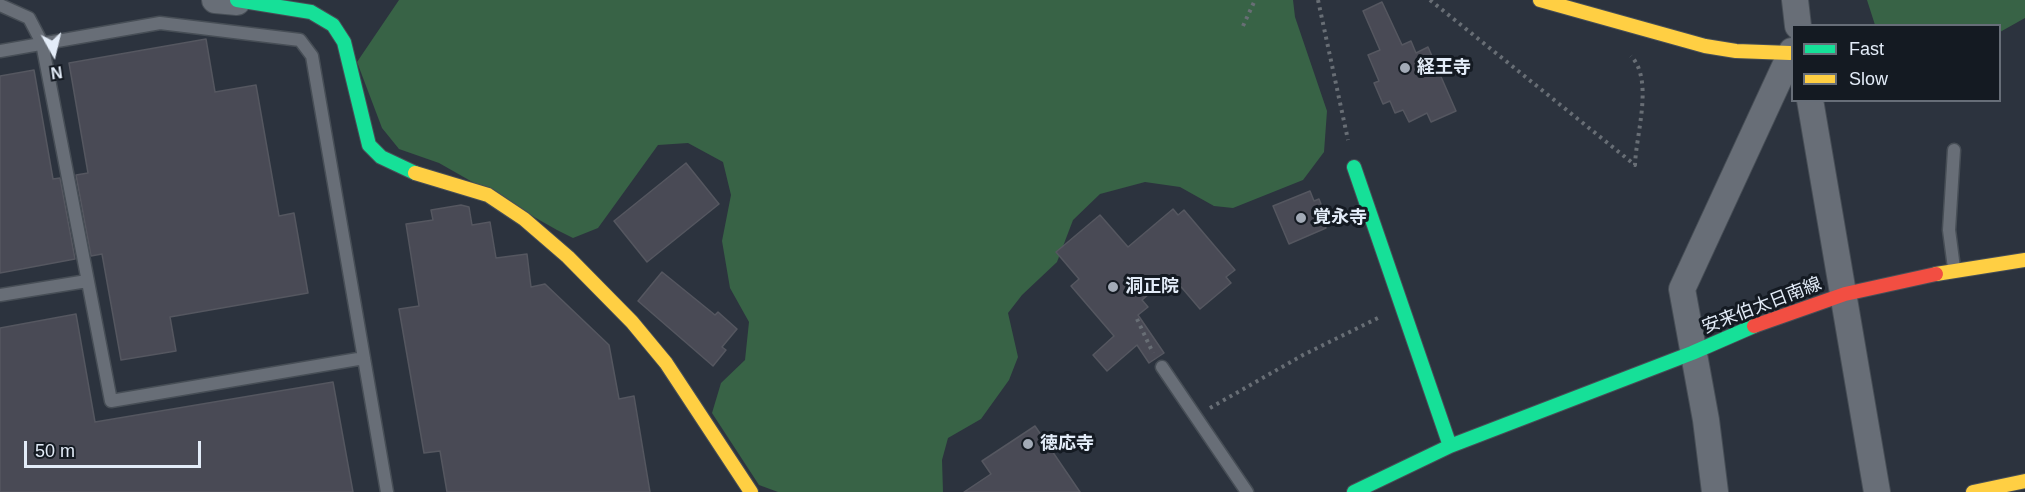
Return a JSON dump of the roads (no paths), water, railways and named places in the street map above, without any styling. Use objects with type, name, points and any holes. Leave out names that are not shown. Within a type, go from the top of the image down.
[{"type":"street","points":[[229,0],[311,12],[333,25],[344,42],[369,145],[376,154],[392,165],[470,186],[487,194],[504,204],[552,245],[622,313],[666,362],[751,492]]},
{"type":"street","points":[[1540,0],[1705,46],[1736,51],[1791,52],[1682,289],[1706,420],[1715,492]]},
{"type":"street","points":[[1795,0],[1798,24]]},
{"type":"street","points":[[1810,102],[1845,294],[1877,492]]},
{"type":"street","points":[[1354,167],[1450,446]]},
{"type":"street","name":"安来伯太日南線","points":[[1354,492],[1450,446],[1692,353],[1772,318],[1845,294],[1911,278],[2025,260]]},
{"type":"street","points":[[1973,492],[2025,481]]},
{"type":"lane","points":[[0,5],[29,18],[42,43],[111,401],[364,358]]},
{"type":"lane","points":[[0,51],[160,23],[300,40],[312,56],[387,492]]},
{"type":"lane","points":[[1954,150],[1949,230],[1955,272]]},
{"type":"lane","points":[[0,294],[87,281]]},
{"type":"lane","points":[[1162,367],[1246,492]]},
{"type":"place","name":"経王寺","points":[[1405,68]]},
{"type":"place","name":"覚永寺","points":[[1301,218]]},
{"type":"place","name":"洞正院","points":[[1113,287]]},
{"type":"place","name":"徳応寺","points":[[1028,444]]}]
